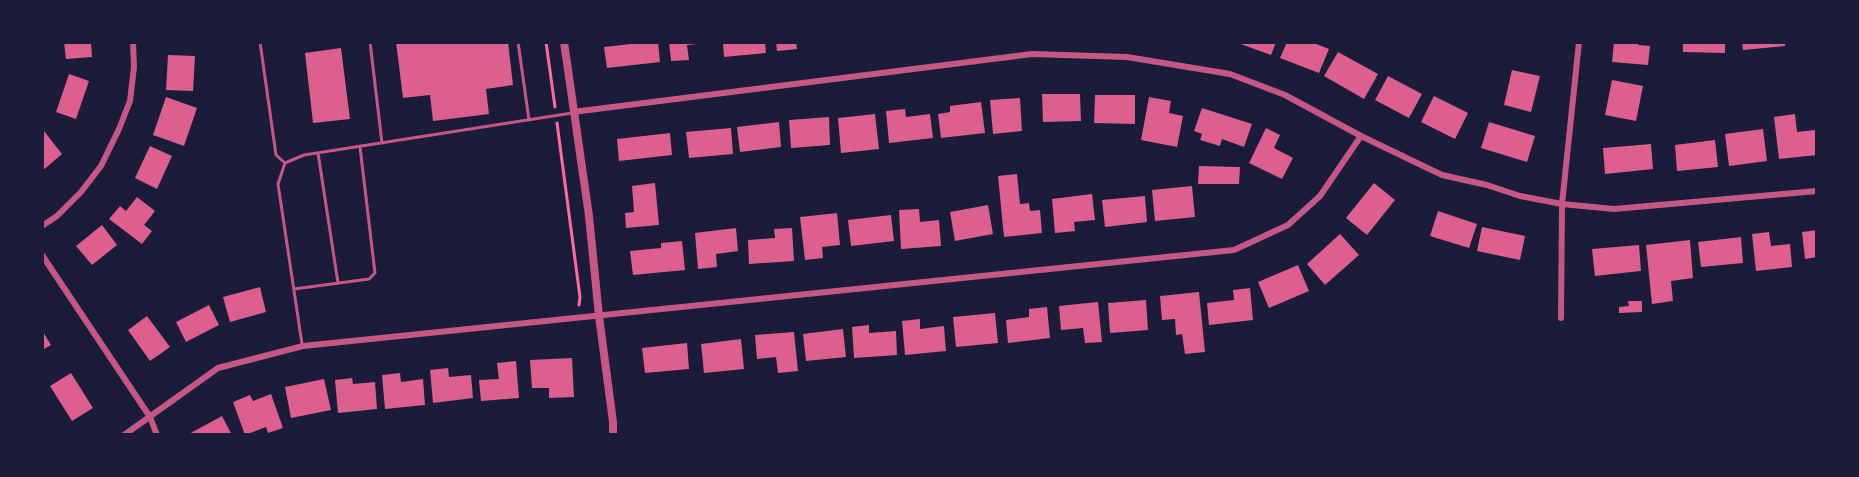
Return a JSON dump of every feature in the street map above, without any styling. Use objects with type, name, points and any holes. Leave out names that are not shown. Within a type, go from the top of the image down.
[{"type":"street","points":[[42,226],[57,216],[81,192],[101,166],[115,139],[130,101],[134,67],[133,42]]},
{"type":"street","points":[[564,42],[589,216],[613,435]]},
{"type":"street","points":[[1562,318],[1562,204],[1580,42]]},
{"type":"street","points":[[573,112],[1032,54],[1126,57],[1230,74],[1286,95],[1442,175],[1487,185],[1520,196],[1562,204],[1614,208],[1817,191]]},
{"type":"street","points":[[124,435],[218,368],[303,346],[1234,250],[1288,225],[1320,196],[1361,135]]},
{"type":"street","points":[[42,255],[150,417],[157,435]]},
{"type":"lane","points":[[260,42],[276,155],[285,163]]},
{"type":"lane","points":[[370,42],[382,143]]},
{"type":"lane","points":[[518,42],[529,120]]},
{"type":"lane","points":[[303,346],[278,184],[285,163],[304,155],[573,112]]},
{"type":"lane","points":[[294,289],[369,279],[375,273],[360,146]]},
{"type":"lane","points":[[318,153],[338,283]]},
{"type":"path","points":[[546,42],[580,297],[579,305]]},
{"type":"building","points":[[64,42],[91,42],[92,57],[66,59]]},
{"type":"building","points":[[396,42],[508,42],[513,85],[486,89],[489,114],[433,121],[430,95],[403,98]]},
{"type":"building","points":[[658,42],[660,62],[607,68],[604,47]]},
{"type":"building","points":[[669,42],[698,42],[698,44],[687,45],[689,60],[671,61]]},
{"type":"building","points":[[723,42],[765,42],[766,53],[724,57]]},
{"type":"building","points":[[776,42],[796,42],[797,49],[777,51]]},
{"type":"building","points":[[1235,42],[1276,42],[1271,55]]},
{"type":"building","points":[[1287,42],[1311,42],[1329,49],[1319,73],[1280,58]]},
{"type":"building","points":[[1614,42],[1639,42],[1638,45],[1650,46],[1648,65],[1612,62]]},
{"type":"building","points":[[1683,42],[1725,42],[1725,53],[1683,52]]},
{"type":"building","points":[[1742,42],[1785,42],[1785,46],[1743,50]]},
{"type":"building","points":[[341,48],[350,119],[313,123],[305,53]]},
{"type":"building","points":[[1338,52],[1378,74],[1364,99],[1324,76]]},
{"type":"building","points":[[168,55],[195,56],[193,91],[166,90]]},
{"type":"building","points":[[1512,70],[1540,76],[1531,112],[1504,105]]},
{"type":"building","points":[[69,74],[89,81],[76,119],[56,112]]},
{"type":"building","points":[[1388,76],[1422,94],[1409,118],[1375,100]]},
{"type":"building","points":[[1612,80],[1643,86],[1636,121],[1605,115]]},
{"type":"building","points":[[1042,94],[1080,94],[1081,121],[1043,122]]},
{"type":"building","points":[[1095,95],[1135,95],[1135,124],[1094,123]]},
{"type":"building","points":[[1434,96],[1468,113],[1455,139],[1421,122]]},
{"type":"building","points":[[166,97],[197,108],[184,146],[153,135]]},
{"type":"building","points":[[1149,97],[1171,101],[1169,113],[1183,116],[1177,147],[1141,140]]},
{"type":"building","points":[[1020,98],[1022,131],[993,134],[990,100]]},
{"type":"building","points":[[981,102],[985,133],[941,138],[938,114],[950,112],[950,106]]},
{"type":"building","points":[[1202,108],[1252,124],[1244,147],[1222,139],[1220,146],[1200,140],[1202,134],[1194,131]]},
{"type":"building","points":[[905,109],[906,117],[930,114],[933,138],[889,143],[886,111]]},
{"type":"building","points":[[875,114],[879,149],[841,153],[838,118]]},
{"type":"building","points":[[1795,114],[1797,132],[1815,130],[1817,155],[1779,159],[1774,117]]},
{"type":"building","points":[[829,117],[830,145],[791,148],[789,120]]},
{"type":"building","points":[[779,122],[781,147],[740,152],[737,127]]},
{"type":"building","points":[[1489,122],[1535,136],[1527,162],[1481,148]]},
{"type":"building","points":[[731,128],[733,154],[689,158],[686,132]]},
{"type":"building","points":[[1266,128],[1280,135],[1274,148],[1293,158],[1282,179],[1249,163]]},
{"type":"building","points":[[1763,129],[1767,161],[1729,166],[1725,134]]},
{"type":"building","points":[[44,131],[62,154],[42,171],[42,133]]},
{"type":"building","points":[[670,133],[672,155],[619,161],[617,139]]},
{"type":"building","points":[[1715,140],[1718,167],[1677,171],[1675,145]]},
{"type":"building","points":[[1651,144],[1653,169],[1605,174],[1603,148]]},
{"type":"building","points":[[150,146],[172,156],[157,189],[135,178]]},
{"type":"building","points":[[1199,166],[1240,167],[1239,184],[1198,184]]},
{"type":"building","points":[[1017,174],[1020,204],[1029,203],[1030,211],[1040,210],[1042,233],[1004,237],[998,176]]},
{"type":"building","points":[[655,183],[659,225],[626,228],[625,213],[634,212],[632,186]]},
{"type":"building","points":[[1374,183],[1395,200],[1367,235],[1346,218]]},
{"type":"building","points":[[1192,186],[1195,217],[1155,221],[1152,190]]},
{"type":"building","points":[[1092,194],[1095,220],[1074,222],[1075,231],[1055,233],[1052,199]]},
{"type":"building","points":[[1145,196],[1147,222],[1105,227],[1102,200]]},
{"type":"building","points":[[137,197],[155,211],[144,225],[152,231],[142,244],[109,219],[120,206],[126,211]]},
{"type":"building","points":[[988,205],[993,234],[955,241],[950,212]]},
{"type":"building","points":[[919,209],[920,222],[939,220],[941,246],[901,249],[899,210]]},
{"type":"building","points":[[1438,211],[1477,224],[1469,248],[1430,236]]},
{"type":"building","points":[[837,213],[840,245],[822,247],[823,258],[805,260],[800,217]]},
{"type":"building","points":[[891,215],[894,241],[851,246],[848,220]]},
{"type":"building","points":[[102,225],[117,245],[92,265],[76,246]]},
{"type":"building","points":[[1482,227],[1525,236],[1520,260],[1477,251]]},
{"type":"building","points":[[736,228],[738,251],[716,254],[717,267],[698,269],[695,233]]},
{"type":"building","points":[[792,228],[794,261],[749,264],[748,240],[775,238],[774,229]]},
{"type":"building","points":[[1817,230],[1817,257],[1805,259],[1802,232]]},
{"type":"building","points":[[1769,232],[1771,246],[1790,244],[1792,267],[1756,271],[1752,234]]},
{"type":"building","points":[[1340,234],[1359,255],[1325,285],[1307,264]]},
{"type":"building","points":[[1741,237],[1743,263],[1701,267],[1698,242]]},
{"type":"building","points":[[1690,240],[1693,278],[1671,281],[1673,301],[1652,304],[1646,245]]},
{"type":"building","points":[[682,241],[685,270],[633,275],[630,251],[661,248],[661,243]]},
{"type":"building","points":[[1639,245],[1641,271],[1595,276],[1592,249]]},
{"type":"building","points":[[1298,265],[1309,291],[1269,308],[1258,282]]},
{"type":"building","points":[[260,287],[266,312],[230,322],[223,297]]},
{"type":"building","points":[[1250,288],[1253,320],[1209,325],[1207,303],[1234,300],[1233,290]]},
{"type":"building","points":[[1199,292],[1205,352],[1185,354],[1182,334],[1176,335],[1175,319],[1162,320],[1160,296]]},
{"type":"building","points":[[1146,300],[1148,330],[1110,333],[1108,303]]},
{"type":"building","points":[[1628,301],[1642,301],[1642,312],[1619,313],[1619,307],[1629,306]]},
{"type":"building","points":[[1098,302],[1102,342],[1085,343],[1083,328],[1061,330],[1059,306]]},
{"type":"building","points":[[209,305],[219,325],[186,342],[176,322]]},
{"type":"building","points":[[1047,307],[1050,338],[1008,343],[1006,320],[1029,317],[1029,309]]},
{"type":"building","points":[[995,313],[998,343],[956,347],[953,317]]},
{"type":"building","points":[[147,316],[170,347],[150,361],[128,330]]},
{"type":"building","points":[[920,319],[920,329],[944,326],[946,351],[905,355],[902,321]]},
{"type":"building","points":[[869,325],[869,333],[896,331],[897,355],[854,358],[852,327]]},
{"type":"building","points":[[843,329],[846,357],[806,361],[803,334]]},
{"type":"building","points":[[42,330],[51,345],[42,350]]},
{"type":"building","points":[[794,332],[798,371],[778,373],[776,357],[757,359],[755,335]]},
{"type":"building","points":[[741,339],[744,369],[704,373],[701,344]]},
{"type":"building","points":[[687,343],[689,369],[645,373],[642,348]]},
{"type":"building","points":[[572,358],[574,397],[549,398],[549,388],[532,388],[530,360]]},
{"type":"building","points":[[516,361],[519,398],[481,401],[479,380],[499,379],[497,363]]},
{"type":"building","points":[[448,368],[449,377],[471,375],[473,398],[433,403],[430,370]]},
{"type":"building","points":[[71,373],[93,408],[72,421],[50,386]]},
{"type":"building","points":[[400,373],[401,382],[423,379],[425,405],[385,409],[382,375]]},
{"type":"building","points":[[352,378],[353,384],[375,382],[377,409],[338,413],[335,380]]},
{"type":"building","points":[[324,379],[331,410],[291,418],[285,387]]},
{"type":"building","points":[[271,394],[283,428],[268,433],[266,427],[245,435],[233,402],[250,395],[253,401]]},
{"type":"building","points":[[222,416],[232,435],[187,435]]}]
